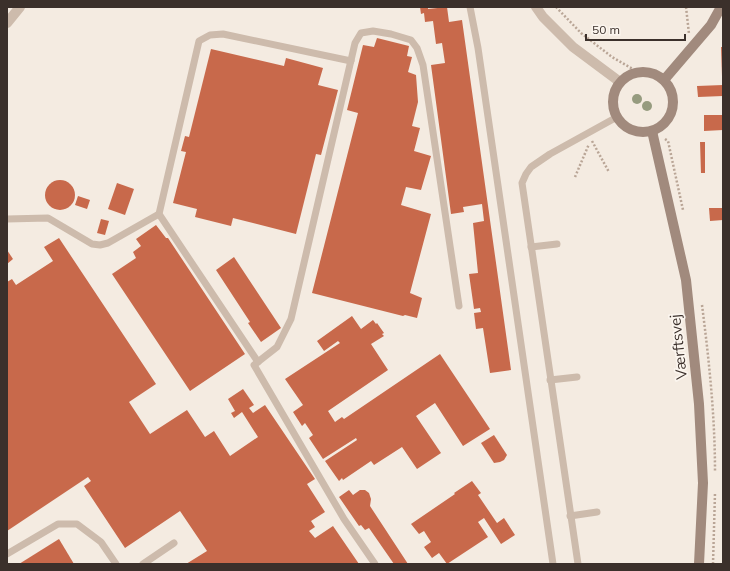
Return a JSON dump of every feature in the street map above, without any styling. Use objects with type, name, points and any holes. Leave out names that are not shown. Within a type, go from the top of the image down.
[{"type":"street","points":[[7,23],[20,7]]},
{"type":"street","points":[[536,7],[573,47],[620,82]]},
{"type":"street","points":[[664,80],[711,25],[722,7]]},
{"type":"street","points":[[638,72],[647,72],[664,80],[670,89],[673,99],[672,109],[668,119],[661,126],[652,131],[642,132],[632,130],[623,125],[617,118],[613,109],[615,90],[620,82],[628,76],[638,72]]},
{"type":"street","name":"Værftsvej","points":[[652,131],[686,280],[699,397],[703,483],[699,564]]},
{"type":"lane","points":[[470,7],[478,48],[553,564]]},
{"type":"lane","points":[[375,564],[344,519],[254,365],[277,347],[291,319],[350,61],[355,42],[361,33],[373,31],[390,34],[411,40],[417,48],[423,65],[459,306]]},
{"type":"lane","points":[[258,362],[159,214],[199,41],[210,35],[222,34],[350,61]]},
{"type":"lane","points":[[578,564],[522,182],[531,167],[550,154],[617,118]]},
{"type":"lane","points":[[7,219],[48,218],[92,244],[100,245],[108,243],[159,214]]},
{"type":"lane","points":[[531,247],[557,244]]},
{"type":"lane","points":[[550,380],[577,377]]},
{"type":"lane","points":[[570,516],[597,512]]},
{"type":"lane","points":[[7,554],[58,524],[77,524],[101,542],[116,564]]},
{"type":"lane","points":[[143,564],[174,543]]},
{"type":"path","points":[[556,7],[581,32],[612,57],[638,72]]},
{"type":"path","points":[[686,7],[688,33],[697,41]]},
{"type":"path","points":[[575,177],[591,140],[609,172]]},
{"type":"building","points":[[420,7],[428,7],[428,9],[447,7],[449,22],[462,20],[511,370],[490,373],[483,328],[476,329],[474,313],[481,312],[480,308],[474,309],[469,274],[478,273],[473,223],[484,221],[482,204],[463,207],[464,212],[451,214],[431,65],[445,63],[442,43],[436,44],[433,21],[425,22],[424,13],[421,14]]},
{"type":"building","points":[[377,38],[409,46],[407,56],[412,57],[408,72],[416,75],[418,102],[412,126],[420,128],[414,151],[431,156],[421,190],[406,187],[401,205],[431,214],[410,293],[422,298],[417,318],[405,315],[403,316],[312,293],[358,113],[347,110],[363,45],[374,47]]},
{"type":"building","points":[[721,47],[723,47],[723,76],[722,76]]},
{"type":"building","points":[[211,49],[284,66],[286,58],[323,68],[318,85],[338,90],[321,155],[316,154],[296,234],[233,218],[231,226],[195,217],[197,209],[173,203],[186,152],[181,151],[185,136],[189,137]]},
{"type":"building","points":[[723,85],[723,96],[698,97],[697,86]]},
{"type":"building","points":[[704,115],[723,115],[723,130],[704,131]]},
{"type":"building","points":[[700,142],[705,142],[705,173],[701,173]]},
{"type":"building","points":[[60,180],[70,185],[75,195],[70,205],[60,210],[50,205],[45,195],[50,185]]},
{"type":"building","points":[[117,183],[134,189],[125,215],[108,209]]},
{"type":"building","points":[[78,196],[90,200],[87,209],[75,205]]},
{"type":"building","points":[[709,208],[723,208],[723,220],[710,221]]},
{"type":"building","points":[[101,219],[109,221],[105,235],[97,233]]},
{"type":"building","points":[[156,225],[166,238],[168,238],[245,354],[190,391],[112,274],[136,258],[133,252],[141,246],[136,239]]},
{"type":"building","points":[[59,238],[156,384],[129,402],[150,434],[187,410],[205,437],[214,431],[230,456],[258,437],[242,412],[234,418],[231,413],[235,411],[228,399],[243,389],[254,405],[249,408],[253,413],[265,405],[315,479],[307,484],[325,512],[311,521],[315,527],[309,531],[315,538],[333,526],[359,564],[186,564],[207,551],[180,511],[125,548],[84,486],[91,481],[88,477],[7,531],[7,282],[12,279],[16,285],[53,261],[44,247]]},
{"type":"building","points":[[7,250],[13,259],[7,264]]},
{"type":"building","points":[[234,257],[281,328],[261,342],[248,323],[250,322],[216,270]]},
{"type":"building","points":[[352,316],[361,329],[373,320],[384,333],[382,334],[384,336],[371,344],[388,370],[328,411],[335,422],[342,417],[344,419],[440,354],[490,429],[463,446],[435,403],[416,416],[441,453],[417,469],[402,447],[374,465],[371,461],[343,480],[342,478],[339,481],[325,461],[357,440],[356,438],[323,459],[309,438],[313,435],[305,423],[302,426],[293,412],[303,405],[285,379],[340,343],[338,341],[324,351],[317,341]]},
{"type":"building","points":[[494,435],[507,455],[504,460],[494,463],[481,443]]},
{"type":"building","points":[[472,481],[481,493],[478,495],[497,523],[504,518],[515,535],[501,544],[484,518],[478,522],[488,537],[447,564],[439,553],[432,558],[424,547],[431,542],[424,531],[419,534],[411,524]]},
{"type":"building","points":[[349,490],[353,495],[360,490],[365,490],[369,493],[371,499],[370,506],[408,564],[394,564],[369,528],[365,530],[361,525],[359,526],[339,497]]},
{"type":"building","points":[[59,539],[74,564],[19,564]]}]
